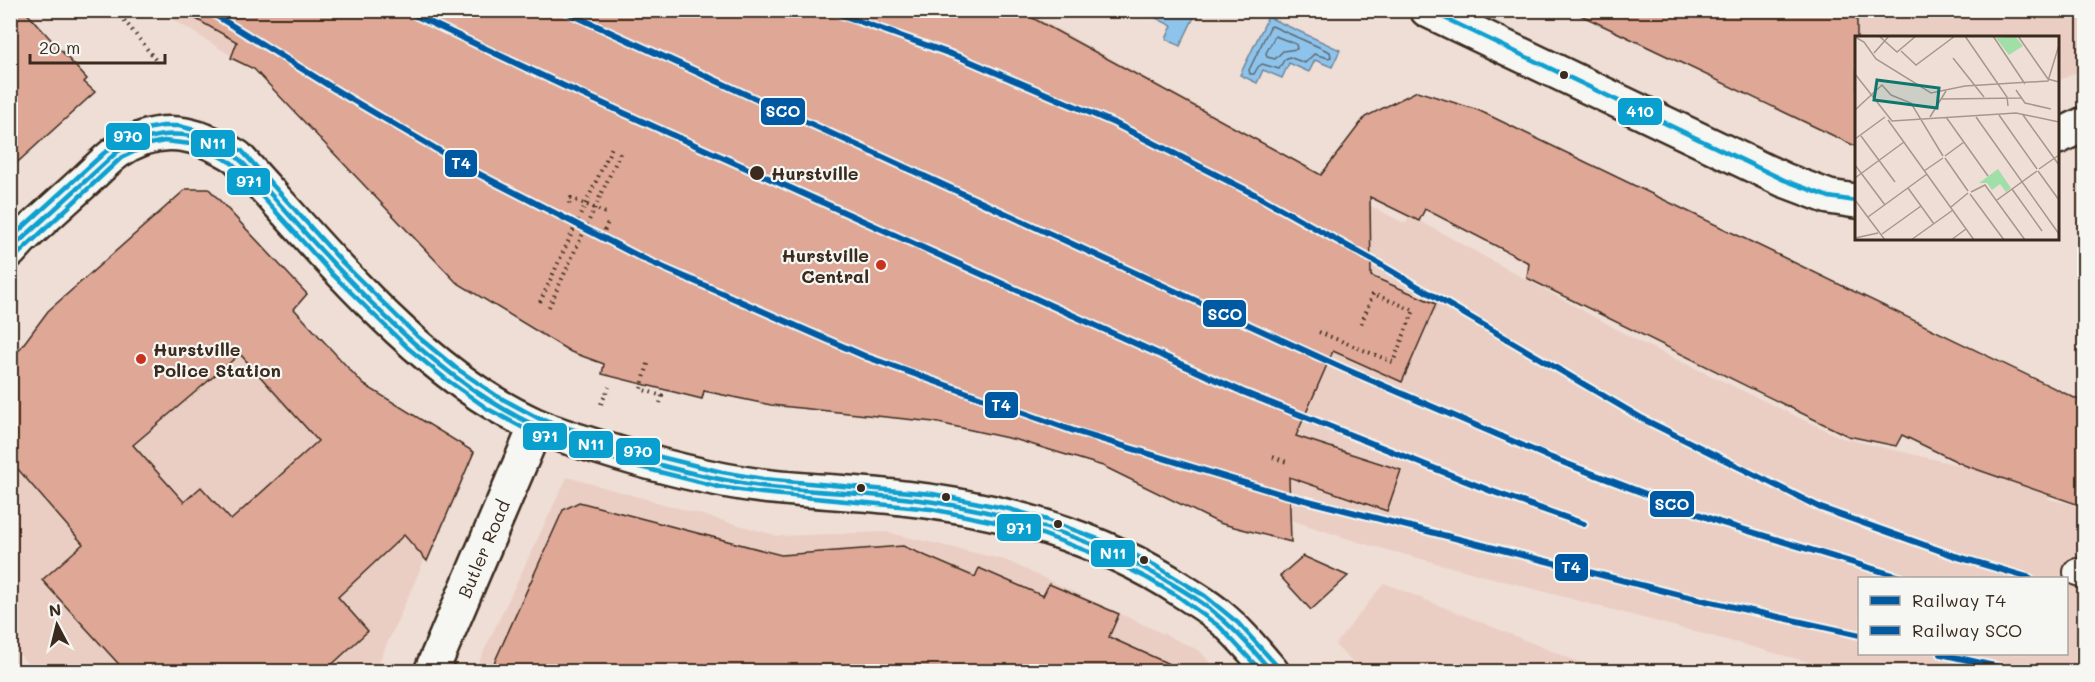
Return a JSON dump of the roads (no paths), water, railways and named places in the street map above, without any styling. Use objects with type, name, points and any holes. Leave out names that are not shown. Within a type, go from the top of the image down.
[{"type":"street","points":[[1427,10],[1784,180],[1829,197],[1855,201]]},
{"type":"street","points":[[2059,137],[2085,124]]},
{"type":"street","points":[[10,251],[117,152],[153,135],[170,132],[190,134],[218,145],[237,157],[366,297],[432,358],[498,406],[536,426],[644,462],[701,476],[762,486],[939,502],[1027,522],[1095,544],[1155,572],[1217,614],[1272,672]]},
{"type":"street","name":"Butler Road","points":[[431,672],[536,426]]},
{"type":"water","points":[[1157,10],[1197,11],[1180,46],[1166,39],[1172,26],[1154,17]]},
{"type":"water","points":[[1268,17],[1340,50],[1332,67],[1315,60],[1309,72],[1289,63],[1282,78],[1263,70],[1257,83],[1240,75]]},
{"type":"rail line","name":"T4","points":[[207,10],[349,98],[479,174],[644,259],[867,357],[1074,431],[1281,494],[1684,596],[1858,635]]},
{"type":"rail line","name":"T4","points":[[404,10],[564,86],[1243,392],[1491,491],[1584,524]]},
{"type":"rail line","name":"SCO","points":[[562,10],[1345,369],[1549,457],[1719,522],[1900,577]]},
{"type":"rail line","name":"SCO","points":[[828,10],[962,58],[1114,123],[1256,195],[1376,262],[1643,419],[1821,508],[1955,556],[2027,577]]},
{"type":"rail line","name":"T4","points":[[1945,655],[2021,672]]},
{"type":"place","name":"Hurstville","points":[[757,173]]},
{"type":"place","name":"Hurstville Central","points":[[881,265]]},
{"type":"place","name":"Hurstville Police Station","points":[[141,359]]}]
